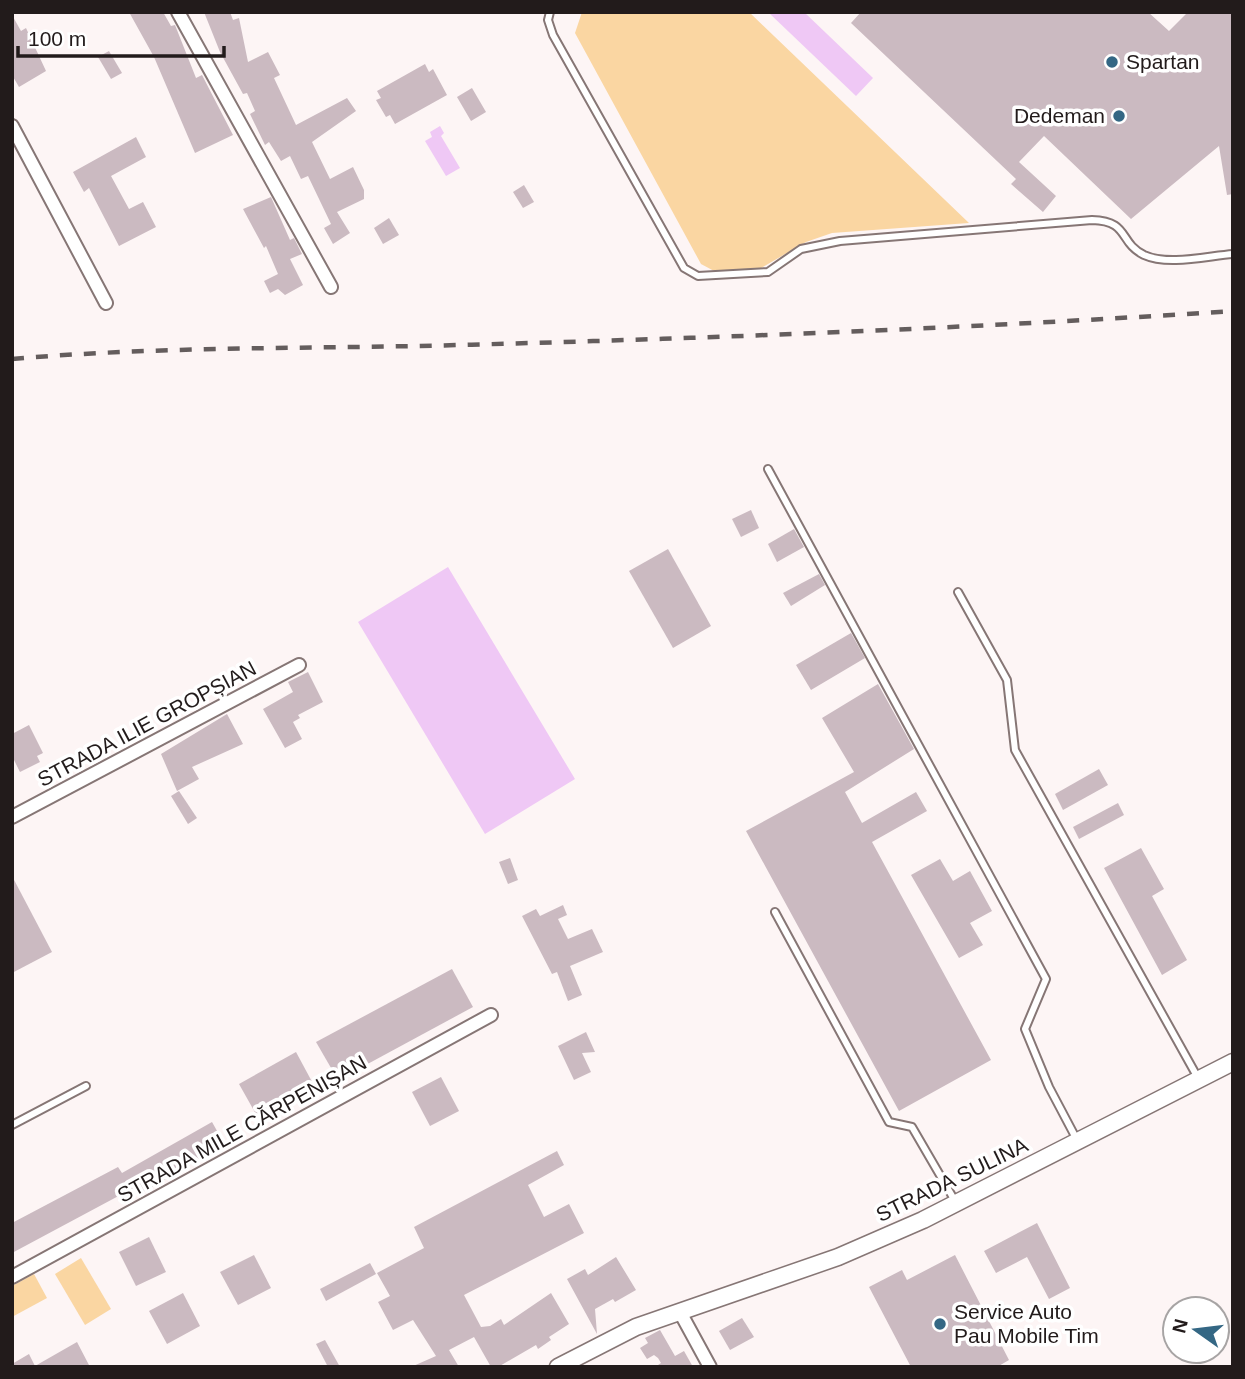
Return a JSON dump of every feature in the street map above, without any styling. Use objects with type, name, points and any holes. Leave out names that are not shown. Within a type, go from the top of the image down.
[{"type":"street","points":[[178,12],[331,287]]},
{"type":"street","points":[[12,126],[106,303]]},
{"type":"street","name":"STRADA ILIE GROPȘIAN","points":[[12,817],[299,665]]},
{"type":"street","name":"STRADA MILE CĂRPENIȘAN","points":[[12,1277],[491,1015]]},
{"type":"street","name":"STRADA SULINA","points":[[558,1367],[636,1327],[838,1257],[956,1203],[1233,1062]]},
{"type":"street","points":[[680,1312],[710,1367]]},
{"type":"lane","points":[[550,12],[548,20],[553,35],[684,268],[698,276],[768,272],[801,249],[840,242],[1092,220],[1107,221],[1119,227],[1134,249],[1147,256],[1160,259],[1233,254]]},
{"type":"lane","points":[[768,468],[1046,979],[1025,1029],[1049,1087],[1077,1141]]},
{"type":"lane","points":[[958,592],[1007,680],[1015,750],[1199,1079]]},
{"type":"lane","points":[[775,912],[889,1122],[912,1127],[956,1203]]},
{"type":"lane","points":[[12,1125],[86,1086]]},
{"type":"shaded area","points":[[582,12],[749,12],[969,223],[832,233],[806,242],[761,268],[716,272],[701,264],[575,33]]},
{"type":"shaded area","points":[[768,12],[804,12],[873,78],[856,96]]},
{"type":"shaded area","points":[[440,126],[444,133],[441,136],[460,168],[446,176],[425,141],[432,137],[430,132]]},
{"type":"shaded area","points":[[448,567],[575,779],[485,834],[358,622]]},
{"type":"shaded area","points":[[81,1258],[111,1309],[85,1325],[55,1274]]},
{"type":"shaded area","points":[[34,1274],[47,1298],[12,1317],[12,1286]]},
{"type":"building","points":[[129,12],[163,12],[171,26],[175,25],[196,78],[202,75],[233,135],[195,153],[154,57]]},
{"type":"building","points":[[204,12],[230,12],[233,20],[239,18],[248,62],[268,52],[280,75],[274,78],[296,125],[347,98],[356,111],[312,142],[330,179],[353,167],[364,190],[364,199],[337,212],[350,233],[333,244],[324,228],[331,224],[308,176],[301,179],[290,156],[281,161],[269,142],[265,145],[250,114],[255,111],[247,93],[243,94],[220,52]]},
{"type":"building","name":"Dedeman","points":[[861,12],[1148,12],[1169,31],[1188,12],[1233,12],[1233,194],[1227,195],[1219,146],[1131,219],[1044,136],[1019,162],[1056,196],[1043,212],[1011,184],[1016,179],[851,23]]},
{"type":"building","points":[[12,15],[21,31],[26,28],[46,71],[19,87],[12,75]]},
{"type":"building","points":[[109,51],[122,73],[111,79],[98,57]]},
{"type":"building","points":[[425,64],[429,72],[433,69],[447,95],[395,124],[390,115],[386,117],[376,100],[381,98],[377,91]]},
{"type":"building","points":[[472,88],[486,112],[471,121],[457,97]]},
{"type":"building","points":[[136,137],[146,157],[111,176],[129,209],[143,202],[156,227],[119,246],[89,188],[84,192],[73,172]]},
{"type":"building","points":[[524,185],[534,202],[523,208],[513,192]]},
{"type":"building","points":[[271,197],[290,240],[294,238],[302,254],[290,259],[303,285],[285,295],[278,289],[270,293],[264,281],[278,274],[266,246],[264,248],[243,209]]},
{"type":"building","points":[[389,218],[399,235],[383,244],[374,228]]},
{"type":"building","points":[[751,510],[759,528],[741,537],[732,519]]},
{"type":"building","points":[[794,529],[804,547],[777,562],[768,544]]},
{"type":"building","points":[[668,549],[711,626],[673,648],[629,571]]},
{"type":"building","points":[[819,574],[825,585],[791,606],[783,593]]},
{"type":"building","points":[[851,633],[865,658],[811,690],[796,665]]},
{"type":"building","points":[[308,672],[323,702],[298,715],[300,718],[293,722],[302,739],[285,748],[263,709],[293,692],[288,682]]},
{"type":"building","points":[[878,684],[914,749],[845,792],[862,823],[916,792],[927,811],[872,842],[991,1060],[899,1111],[746,831],[854,772],[822,718]]},
{"type":"building","points":[[227,714],[243,744],[192,767],[199,779],[177,791],[161,754]]},
{"type":"building","points":[[29,725],[43,753],[37,756],[40,762],[20,772],[12,756],[12,734]]},
{"type":"building","points":[[1099,769],[1108,785],[1063,810],[1055,794]]},
{"type":"building","points":[[179,791],[197,818],[188,824],[171,796]]},
{"type":"building","points":[[1118,803],[1124,815],[1079,839],[1073,827]]},
{"type":"building","points":[[1141,848],[1164,889],[1152,896],[1187,960],[1162,975],[1104,868]]},
{"type":"building","points":[[510,858],[518,880],[508,884],[499,862]]},
{"type":"building","points":[[940,859],[953,881],[970,871],[992,911],[970,923],[983,945],[959,958],[911,875]]},
{"type":"building","points":[[12,876],[52,952],[12,973]]},
{"type":"building","points":[[563,905],[567,915],[558,919],[568,939],[592,929],[603,952],[570,966],[582,995],[568,1001],[557,972],[552,974],[522,916],[536,909],[540,916]]},
{"type":"building","points":[[452,969],[473,1007],[338,1080],[316,1042]]},
{"type":"building","points":[[586,1032],[595,1052],[582,1053],[591,1072],[574,1080],[558,1046]]},
{"type":"building","points":[[296,1052],[317,1091],[261,1123],[239,1084]]},
{"type":"building","points":[[441,1077],[459,1111],[430,1126],[412,1092]]},
{"type":"building","points":[[212,1122],[225,1145],[143,1192],[139,1185],[12,1253],[12,1223],[118,1167],[122,1173]]},
{"type":"building","points":[[557,1151],[564,1165],[528,1185],[544,1217],[569,1204],[584,1233],[464,1295],[481,1327],[490,1326],[501,1319],[504,1325],[551,1293],[569,1324],[549,1337],[551,1340],[538,1349],[536,1345],[498,1367],[491,1367],[474,1337],[449,1350],[459,1367],[411,1367],[436,1356],[413,1320],[393,1330],[378,1302],[390,1296],[377,1273],[424,1248],[414,1227]]},
{"type":"building","points":[[1037,1223],[1070,1288],[1049,1299],[1027,1257],[996,1273],[984,1251]]},
{"type":"building","points":[[149,1237],[166,1272],[136,1286],[119,1252]]},
{"type":"building","points":[[254,1255],[271,1288],[238,1305],[220,1272]]},
{"type":"building","name":"Service Auto Pau Mobile Tim","points":[[955,1255],[1009,1360],[997,1367],[911,1367],[869,1287],[902,1270],[907,1280]]},
{"type":"building","points":[[616,1257],[636,1290],[595,1309],[597,1334],[567,1279],[585,1269],[588,1275]]},
{"type":"building","points":[[370,1263],[376,1274],[326,1301],[320,1289]]},
{"type":"building","points":[[183,1293],[200,1326],[167,1344],[149,1311]]},
{"type":"building","points":[[742,1318],[754,1337],[730,1350],[719,1331]]},
{"type":"building","points":[[660,1330],[675,1356],[684,1351],[693,1367],[655,1367],[661,1363],[658,1358],[654,1355],[647,1359],[640,1348],[648,1343],[645,1338]]},
{"type":"building","points":[[325,1340],[340,1367],[328,1367],[316,1344]]},
{"type":"building","points":[[77,1342],[90,1367],[12,1367],[12,1364],[29,1354],[35,1366]]},
{"type":"railway","points":[[12,359],[180,350],[750,336],[1233,311]]},
{"type":"place","name":"Spartan","points":[[1112,62]]},
{"type":"place","name":"Dedeman","points":[[1119,116]]},
{"type":"place","name":"Service Auto Pau Mobile Tim","points":[[940,1324]]}]
